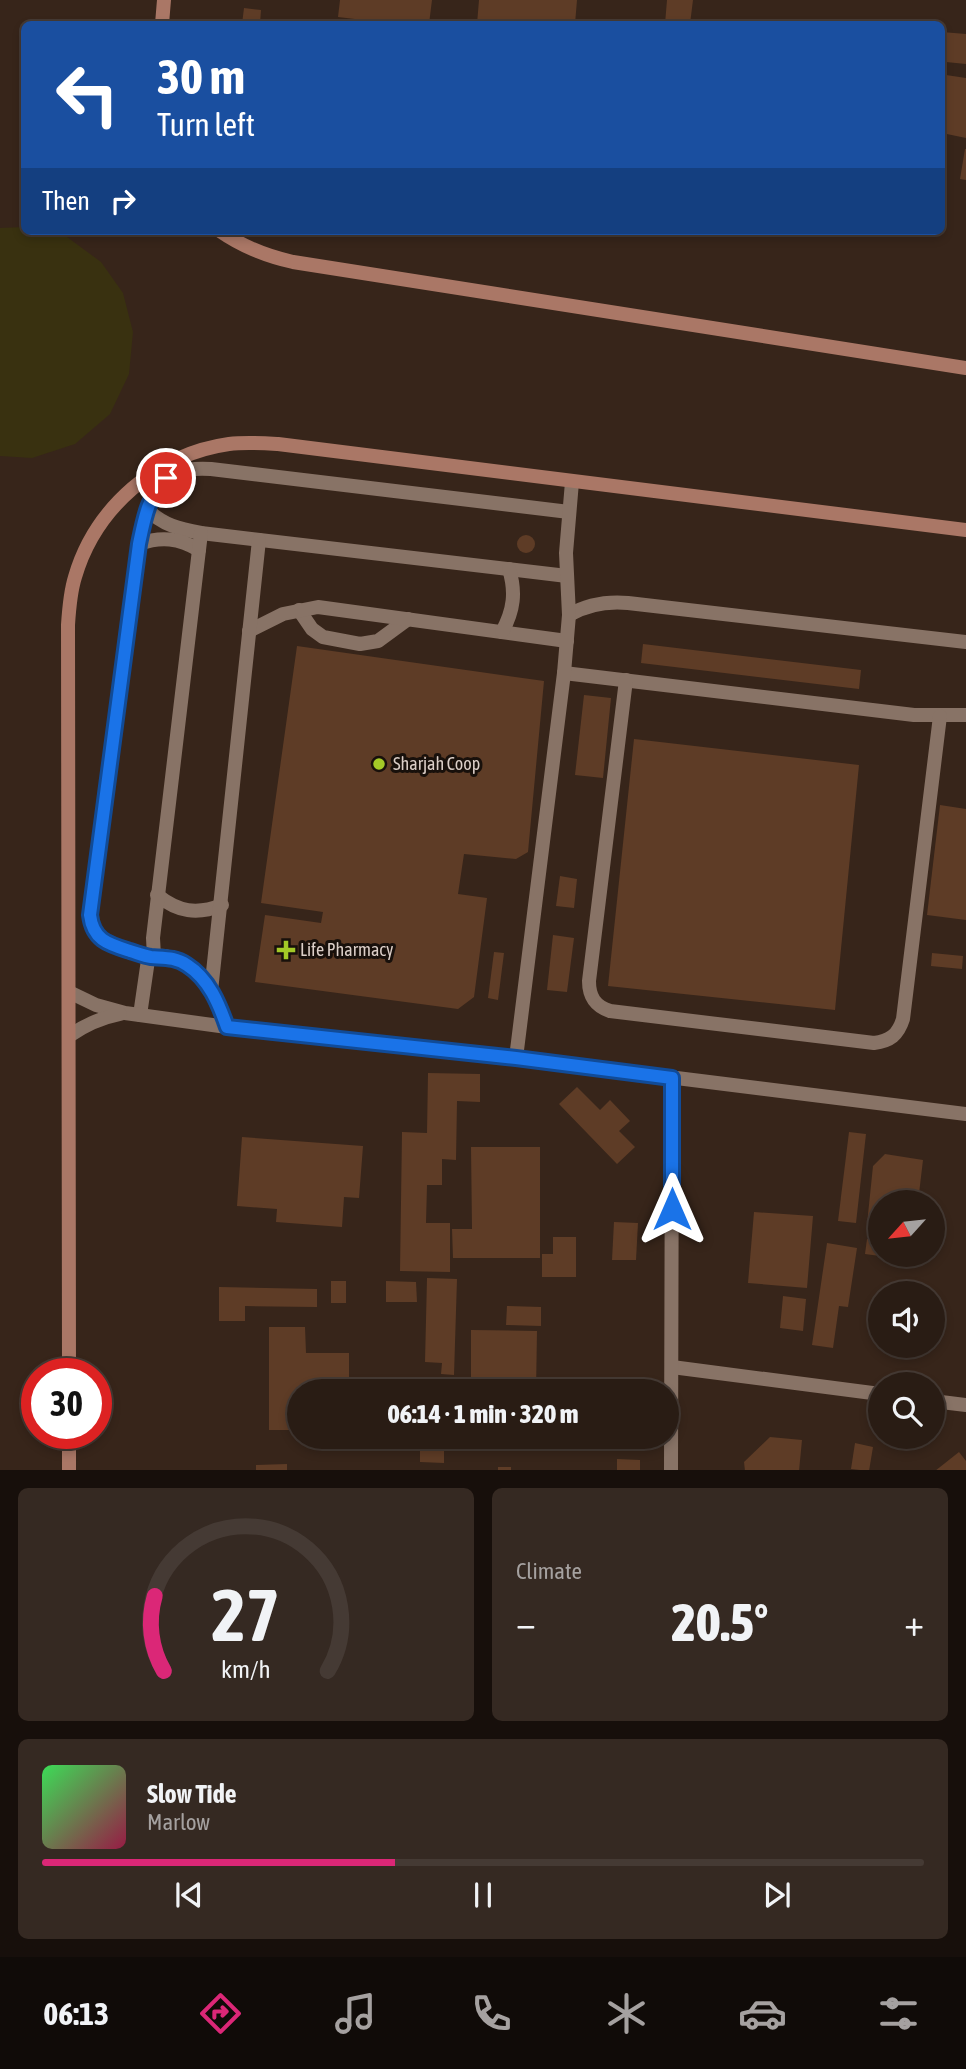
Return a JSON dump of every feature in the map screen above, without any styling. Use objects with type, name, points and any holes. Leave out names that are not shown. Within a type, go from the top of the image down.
[{"type":"main road","points":[[162,21],[164,0]]},
{"type":"main road","points":[[227,235],[250,249],[293,262],[966,368]]},
{"type":"main road","points":[[69,1358],[68,625],[75,578],[93,534],[122,497],[140,481],[182,457],[229,444],[253,443],[966,530]]},
{"type":"main road","points":[[69,1449],[69,1470]]},
{"type":"street","points":[[227,1027],[212,990],[188,965],[166,956],[153,956],[112,946],[96,934],[91,925],[90,915],[139,544],[147,509],[156,487],[166,478],[188,468],[202,468],[569,512]]},
{"type":"street","points":[[516,1058],[564,673],[569,615],[566,553],[572,482]]},
{"type":"street","points":[[147,509],[172,527],[201,533],[567,576]]},
{"type":"street","points":[[132,1014],[147,962],[153,956],[201,533]]},
{"type":"street","points":[[139,544],[161,538],[175,539],[199,550]]},
{"type":"street","points":[[212,990],[259,540]]},
{"type":"street","points":[[502,632],[508,621],[514,595],[509,569]]},
{"type":"street","points":[[569,615],[597,603],[628,603],[966,642]]},
{"type":"street","points":[[249,631],[283,614],[318,607],[567,641]]},
{"type":"street","points":[[299,610],[312,629],[323,638],[360,644],[378,641],[408,620]]},
{"type":"street","points":[[564,673],[900,713],[966,715]]},
{"type":"street","points":[[626,680],[589,981],[593,1001],[600,1008],[610,1011],[874,1043],[894,1037],[903,1019],[940,716]]},
{"type":"street","points":[[158,895],[168,904],[188,911],[209,910],[222,905]]},
{"type":"street","points":[[69,992],[96,1005],[132,1014],[227,1027],[516,1058],[966,1114]]},
{"type":"street","points":[[69,1036],[104,1017],[132,1014]]},
{"type":"street","points":[[671,1470],[672,1078]]},
{"type":"street","points":[[671,1367],[868,1392]]},
{"type":"street","points":[[945,1402],[966,1405]]},
{"type":"sand","points":[[21,227],[21,235],[67,237],[101,262],[123,293],[133,332],[129,374],[110,414],[75,444],[32,458],[0,456],[0,228]]},
{"type":"building","points":[[340,0],[432,0],[429,21],[363,21],[338,17]]},
{"type":"building","points":[[479,0],[577,0],[575,21],[477,21]]},
{"type":"building","points":[[667,0],[693,0],[690,21],[665,21]]},
{"type":"building","points":[[244,8],[261,10],[260,21],[242,21]]},
{"type":"building","points":[[945,32],[966,34],[966,64],[946,62]]},
{"type":"building","points":[[946,75],[966,78],[966,138],[945,134]]},
{"type":"building","points":[[966,149],[966,180],[960,179]]},
{"type":"building","points":[[526,535],[532,538],[535,544],[532,550],[526,553],[520,550],[517,544],[520,538]]},
{"type":"building","points":[[643,644],[861,670],[859,689],[641,663]]},
{"type":"building","name":"Sharjah Coop","points":[[297,646],[544,681],[528,852],[516,859],[464,854],[458,894],[487,898],[474,997],[458,1009],[255,982],[265,915],[321,923],[323,912],[261,903]]},
{"type":"building","points":[[584,695],[611,698],[603,778],[575,775]]},
{"type":"building","points":[[634,739],[859,765],[835,1010],[608,986]]},
{"type":"building","points":[[940,805],[966,809],[966,920],[927,915]]},
{"type":"building","points":[[560,876],[577,879],[574,908],[556,906]]},
{"type":"building","points":[[553,935],[574,938],[567,992],[547,990]]},
{"type":"building","points":[[494,952],[504,953],[498,1000],[488,998]]},
{"type":"building","points":[[932,953],[963,956],[962,969],[931,966]]},
{"type":"building","points":[[428,1073],[480,1074],[480,1102],[457,1101],[456,1160],[442,1159],[442,1185],[427,1185],[426,1223],[450,1223],[450,1272],[400,1271],[402,1132],[427,1133]]},
{"type":"building","points":[[577,1087],[600,1110],[610,1100],[630,1121],[619,1131],[635,1147],[617,1164],[559,1104]]},
{"type":"building","points":[[849,1132],[866,1134],[856,1223],[838,1221]]},
{"type":"building","points":[[242,1137],[363,1146],[359,1198],[344,1197],[342,1227],[276,1222],[277,1209],[237,1206]]},
{"type":"building","points":[[471,1147],[540,1147],[540,1258],[453,1258],[452,1229],[472,1229]]},
{"type":"building","points":[[885,1154],[923,1160],[919,1190],[871,1190],[873,1166]]},
{"type":"building","points":[[754,1212],[813,1216],[807,1288],[748,1283]]},
{"type":"building","points":[[614,1222],[638,1223],[636,1260],[612,1260]]},
{"type":"building","points":[[553,1237],[576,1237],[576,1277],[542,1277],[542,1254],[553,1254]]},
{"type":"building","points":[[827,1243],[857,1248],[848,1307],[839,1306],[833,1348],[812,1345]]},
{"type":"building","points":[[427,1278],[457,1279],[454,1375],[441,1374],[442,1363],[425,1362]]},
{"type":"building","points":[[331,1281],[346,1281],[346,1303],[331,1303]]},
{"type":"building","points":[[386,1281],[416,1282],[417,1302],[386,1302]]},
{"type":"building","points":[[219,1287],[317,1289],[317,1307],[245,1306],[245,1321],[219,1321]]},
{"type":"building","points":[[783,1296],[806,1299],[803,1331],[780,1328]]},
{"type":"building","points":[[507,1306],[541,1307],[541,1326],[506,1325]]},
{"type":"building","points":[[269,1327],[305,1327],[306,1353],[349,1353],[349,1379],[287,1379],[287,1430],[269,1430]]},
{"type":"building","points":[[471,1330],[537,1331],[536,1379],[471,1379]]},
{"type":"building","points":[[770,1437],[802,1440],[799,1470],[745,1470],[744,1462]]},
{"type":"building","points":[[855,1443],[873,1449],[869,1470],[851,1469]]},
{"type":"building","points":[[420,1449],[444,1449],[444,1463],[420,1462]]},
{"type":"building","points":[[959,1452],[966,1461],[966,1470],[936,1470]]},
{"type":"building","points":[[617,1459],[640,1460],[640,1470],[617,1470]]},
{"type":"building","points":[[287,1464],[287,1470],[256,1470],[256,1465]]},
{"type":"building","points":[[498,1467],[511,1467],[511,1470],[498,1470]]},
{"type":"place","name":"Sharjah Coop","points":[[379,764]]},
{"type":"place","name":"Life Pharmacy","points":[[286,950]]},
{"type":"route","points":[[166,478],[156,487],[151,499],[139,544],[90,915],[96,934],[112,946],[151,957],[166,956],[188,965],[212,990],[227,1027],[516,1058],[672,1078],[672,1209]]}]
